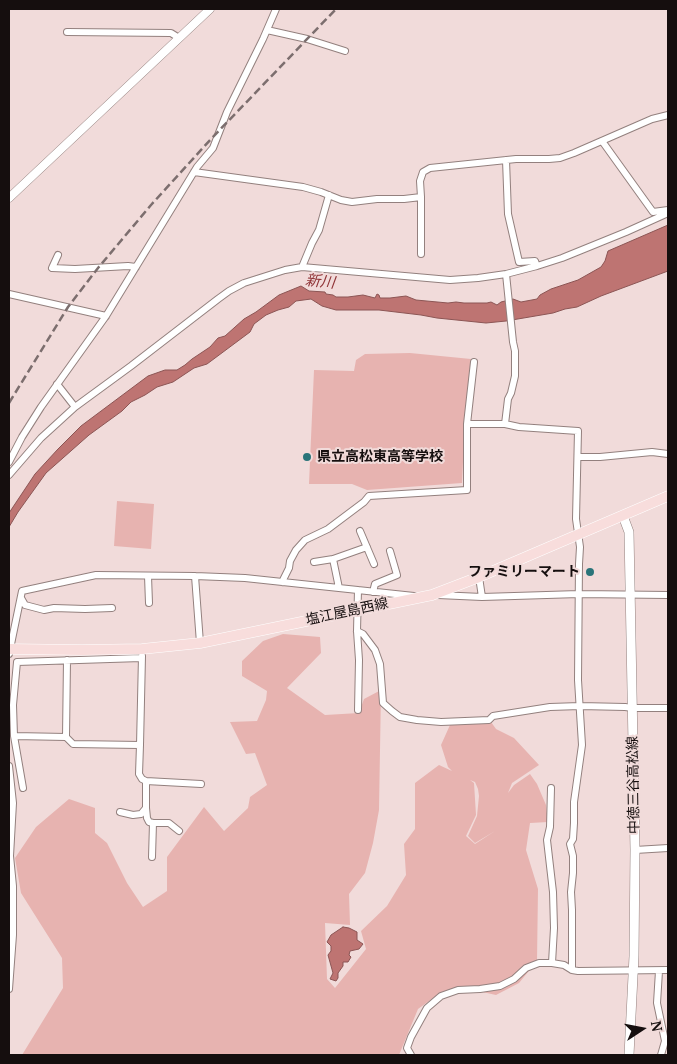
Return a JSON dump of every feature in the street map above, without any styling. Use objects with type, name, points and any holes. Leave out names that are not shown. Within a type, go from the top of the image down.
[{"type":"main road","name":"塩江屋島西線","points":[[9,650],[82,650],[142,654],[427,596],[479,577],[668,496]]},
{"type":"main road","name":"中徳三谷高松線","points":[[623,516],[629,532],[635,850],[633,971],[629,1055]]},
{"type":"street","points":[[9,198],[210,9]]},
{"type":"street","points":[[9,462],[22,437],[56,384],[106,316],[194,172],[213,148],[227,112],[276,9]]},
{"type":"street","points":[[267,30],[345,51]]},
{"type":"street","points":[[67,32],[171,33],[179,38]]},
{"type":"street","points":[[421,254],[420,181],[423,172],[430,168],[516,159],[560,158],[652,119],[668,115]]},
{"type":"street","points":[[602,141],[654,212],[668,212]]},
{"type":"street","points":[[506,160],[508,214],[519,262],[535,261],[537,266]]},
{"type":"street","points":[[194,172],[303,187],[352,202],[421,197]]},
{"type":"street","points":[[302,267],[319,230],[329,195]]},
{"type":"street","points":[[9,474],[40,438],[75,407],[229,291],[261,277],[302,267],[450,280],[506,274],[537,266],[626,232],[668,212]]},
{"type":"street","points":[[58,255],[52,268],[75,269],[128,266],[136,268]]},
{"type":"street","points":[[505,424],[508,399],[515,376],[515,351],[506,274]]},
{"type":"street","points":[[9,294],[106,316]]},
{"type":"street","points":[[282,582],[296,550],[305,540],[328,529],[364,502],[369,496],[467,490],[467,424],[474,362]]},
{"type":"street","points":[[56,384],[75,407]]},
{"type":"street","points":[[467,424],[505,424],[519,427],[578,431],[576,519],[580,547],[578,680],[582,746],[570,844],[573,856],[570,892],[572,910],[572,970]]},
{"type":"street","points":[[578,457],[652,452],[668,454]]},
{"type":"street","points":[[360,531],[374,564]]},
{"type":"street","points":[[314,562],[333,559],[367,547]]},
{"type":"street","points":[[373,592],[375,584],[396,576],[390,551]]},
{"type":"street","points":[[333,559],[339,588]]},
{"type":"street","points":[[9,650],[22,591],[96,575],[195,576],[427,596],[668,595]]},
{"type":"street","points":[[148,576],[149,603]]},
{"type":"street","points":[[195,576],[200,643]]},
{"type":"street","points":[[479,577],[482,597]]},
{"type":"street","points":[[358,590],[358,710]]},
{"type":"street","points":[[21,598],[25,606],[44,610],[54,608],[85,610],[112,608]]},
{"type":"street","points":[[357,631],[362,634],[374,650],[380,664],[383,703],[400,716],[441,722],[489,720],[492,716],[550,707],[624,706],[633,708],[668,708]]},
{"type":"street","points":[[23,788],[14,736],[13,705],[17,662],[142,654],[139,774],[142,780],[146,781],[201,784]]},
{"type":"street","points":[[66,737],[67,660]]},
{"type":"street","points":[[14,736],[66,737],[73,744],[140,745]]},
{"type":"street","points":[[9,766],[13,803],[10,856],[13,886],[13,935],[9,989]]},
{"type":"street","points":[[146,781],[146,818],[149,822],[153,823],[169,823],[179,831]]},
{"type":"street","points":[[551,788],[550,827],[547,840],[553,892],[554,928],[552,963]]},
{"type":"street","points":[[120,812],[133,815],[141,814],[146,808]]},
{"type":"street","points":[[152,857],[153,823]]},
{"type":"street","points":[[635,850],[668,848]]},
{"type":"street","points":[[411,1055],[407,1048],[411,1037],[427,1008],[441,996],[458,990],[500,986],[526,968],[539,963],[564,965],[572,970],[668,970]]},
{"type":"street","points":[[659,971],[658,1003],[666,1041],[660,1055]]},
{"type":"shaded area","points":[[668,225],[668,271],[577,307],[553,313],[486,323],[379,310],[336,310],[322,306],[311,299],[296,301],[289,307],[266,315],[254,324],[250,332],[207,364],[194,368],[173,382],[157,387],[131,402],[122,411],[89,435],[46,473],[9,527],[9,513],[35,474],[81,426],[148,376],[165,370],[177,370],[185,365],[210,347],[218,338],[225,336],[244,319],[279,295],[301,286],[309,291],[325,292],[336,297],[363,295],[375,298],[377,294],[380,298],[406,296],[416,300],[448,303],[491,302],[497,305],[513,299],[521,302],[537,299],[540,295],[551,289],[578,280],[601,267],[608,251]]},
{"type":"shaded area","points":[[410,353],[471,359],[465,419],[462,483],[367,490],[352,484],[309,484],[314,370],[354,371],[356,360],[365,354]]},
{"type":"shaded area","points":[[117,501],[154,504],[151,549],[114,546]]},
{"type":"shaded area","points":[[283,634],[320,637],[321,653],[287,688],[325,715],[359,713],[364,699],[381,690],[379,810],[373,843],[365,873],[349,894],[350,925],[325,923],[327,979],[335,988],[366,949],[361,931],[387,906],[406,875],[404,844],[415,829],[415,783],[439,765],[452,771],[448,767],[441,745],[450,725],[491,722],[496,729],[514,738],[539,765],[512,783],[508,793],[514,785],[530,774],[537,784],[546,805],[548,822],[530,823],[526,850],[538,889],[537,961],[519,983],[496,995],[473,990],[440,993],[418,1009],[399,1055],[22,1055],[63,988],[62,958],[21,893],[15,858],[36,827],[69,799],[95,808],[95,833],[107,843],[127,883],[143,907],[167,891],[167,857],[204,807],[224,831],[248,808],[250,797],[267,785],[255,753],[246,754],[230,722],[257,721],[266,700],[267,691],[242,676],[242,661],[263,641]],"holes":[[[470,780],[475,782],[479,796],[477,816],[468,836],[475,843],[495,831],[475,844],[466,836],[476,815],[474,783]]]},
{"type":"shaded area","points":[[343,927],[357,932],[357,940],[363,944],[359,949],[350,951],[349,955],[351,957],[348,962],[343,962],[336,981],[330,979],[333,973],[328,955],[331,951],[331,946],[327,942],[331,935]]},
{"type":"railway","points":[[9,403],[68,307],[98,268],[151,205],[211,139],[336,9]]},
{"type":"place","name":"県立高松東高等学校","points":[[307,457]]},
{"type":"place","name":"ファミリーマート","points":[[590,572]]},
{"type":"water label","name":"新川","points":[[320,282]]}]
